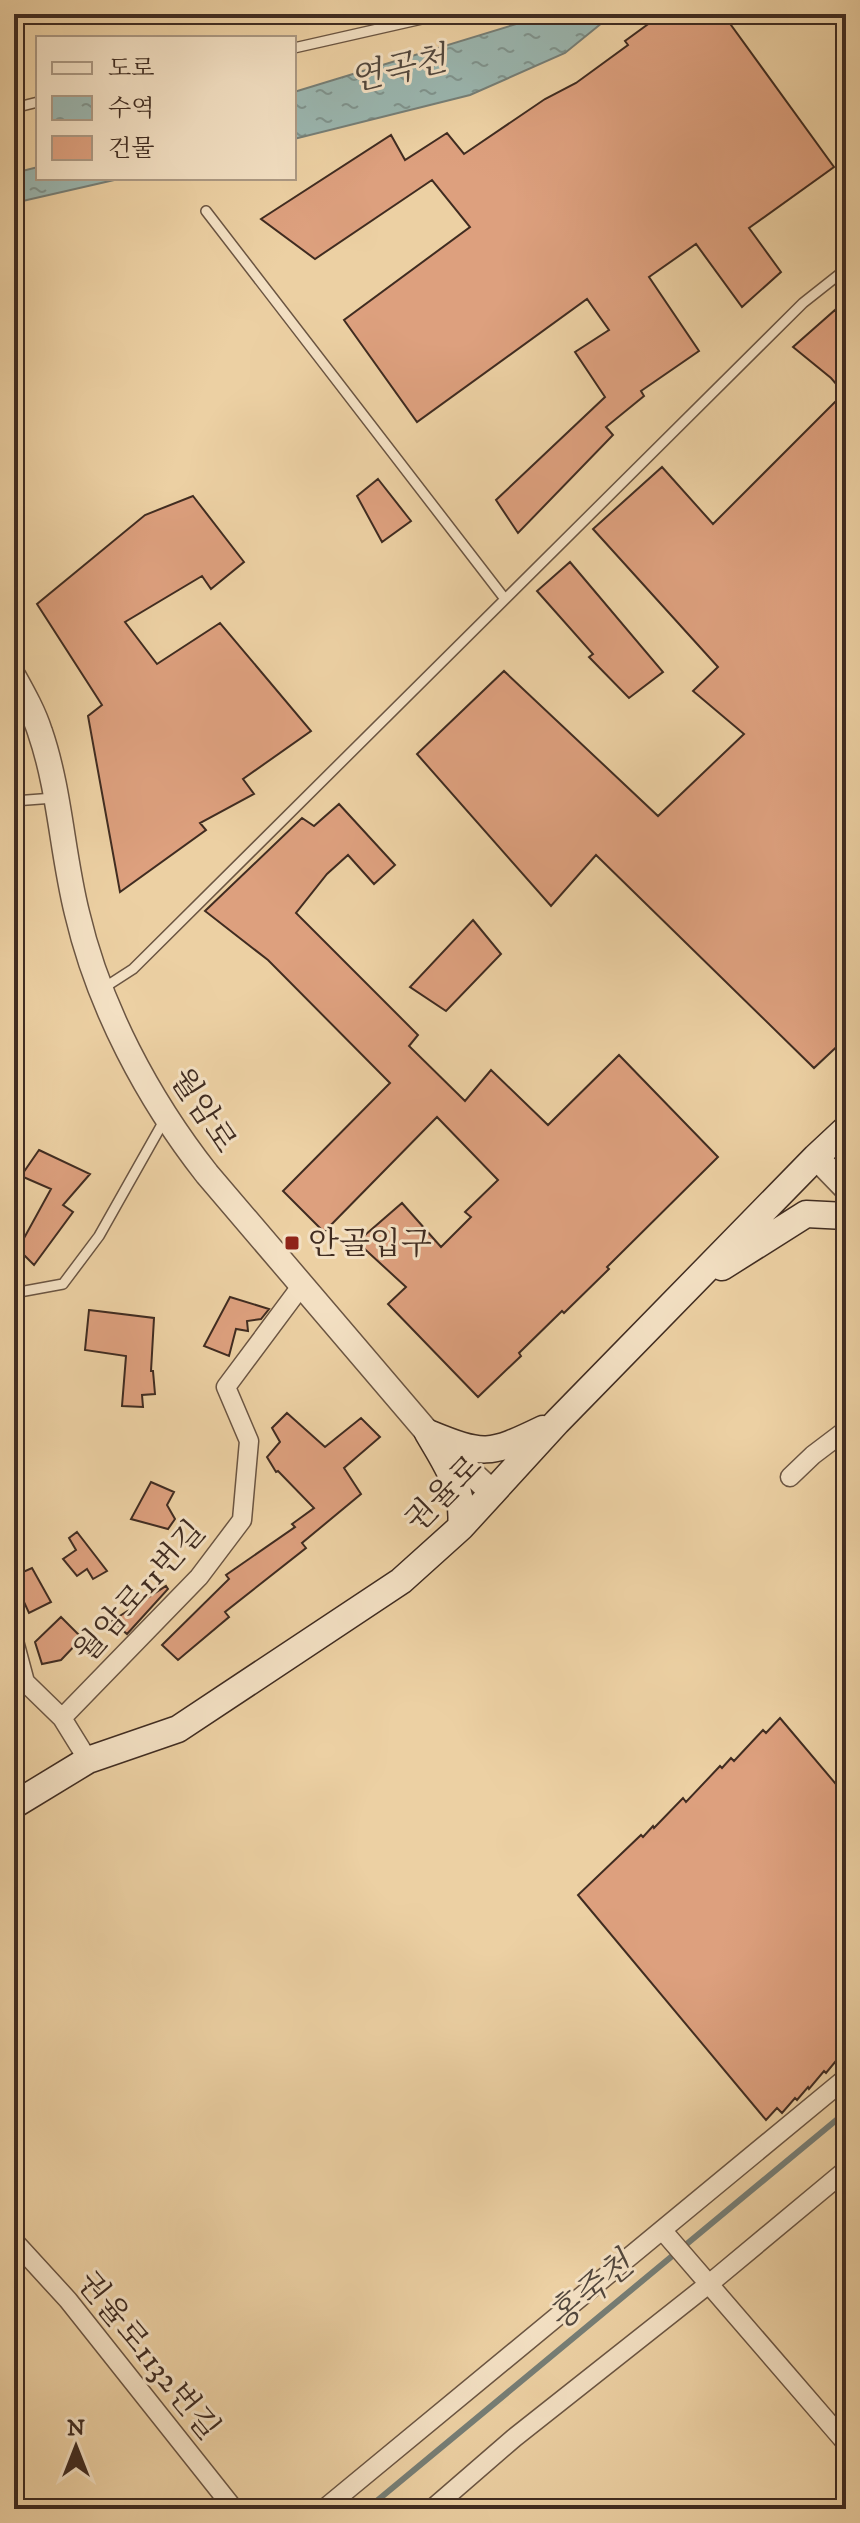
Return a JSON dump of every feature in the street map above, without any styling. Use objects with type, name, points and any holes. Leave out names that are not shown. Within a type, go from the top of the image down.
[{"type":"main road","name":"권율로","points":[[14,1805],[88,1760],[178,1729],[401,1581],[461,1527],[557,1422],[846,1129]]},
{"type":"main road","points":[[688,1288],[806,1214],[846,1216]]},
{"type":"main road","points":[[428,1433],[461,1447],[487,1451],[512,1444],[557,1422]]},
{"type":"main road","points":[[428,1433],[457,1486],[463,1509],[461,1527]]},
{"type":"street","name":"월암로","points":[[14,677],[40,732],[50,766],[76,912],[101,989],[134,1061],[166,1116],[182,1143],[207,1174],[428,1433],[493,1493]]},
{"type":"street","points":[[816,1157],[846,1188]]},
{"type":"street","name":"월암로11번길","points":[[62,1718],[199,1577],[242,1520],[249,1441],[226,1387],[302,1285]]},
{"type":"street","points":[[790,1477],[846,1430]]},
{"type":"street","points":[[14,1641],[25,1682],[62,1718],[88,1760]]},
{"type":"street","points":[[324,2509],[846,2078]]},
{"type":"street","points":[[432,2509],[514,2438],[846,2170]]},
{"type":"street","points":[[663,2231],[846,2443]]},
{"type":"street","name":"권율로1132번길","points":[[14,2241],[68,2300],[234,2509]]},
{"type":"lane","points":[[296,48],[444,14]]},
{"type":"lane","points":[[14,108],[36,102]]},
{"type":"lane","points":[[206,211],[505,599]]},
{"type":"lane","points":[[101,989],[133,969],[803,303],[846,269]]},
{"type":"lane","points":[[14,801],[56,797]]},
{"type":"lane","points":[[14,1293],[63,1284],[99,1236],[166,1116]]},
{"type":"water","name":"연곡천","points":[[549,14],[613,14],[565,53],[470,95],[296,138],[296,91]]},
{"type":"water","points":[[36,168],[36,180],[114,180],[14,203],[14,173]]},
{"type":"building","points":[[662,14],[723,14],[834,167],[749,228],[781,272],[742,307],[696,244],[649,277],[699,351],[641,391],[644,396],[606,427],[613,435],[518,533],[496,500],[605,397],[575,352],[609,330],[587,299],[417,422],[344,320],[470,227],[432,180],[315,259],[261,219],[391,135],[405,160],[447,133],[464,154],[545,99],[576,83],[628,45],[625,41]]},
{"type":"building","points":[[835,310],[846,322],[846,1038],[814,1068],[596,855],[551,906],[417,754],[504,671],[658,816],[744,734],[693,691],[718,667],[593,529],[662,467],[713,524],[844,393],[831,378],[793,347]]},
{"type":"building","points":[[378,479],[411,521],[382,542],[357,496]]},
{"type":"building","points":[[193,496],[244,562],[211,589],[202,576],[125,622],[157,664],[220,623],[311,731],[243,779],[254,794],[200,823],[206,830],[120,892],[88,716],[102,705],[37,604],[145,515]]},
{"type":"building","points":[[570,562],[663,672],[629,698],[589,657],[593,654],[537,591]]},
{"type":"building","points":[[339,804],[395,865],[374,884],[348,855],[327,874],[296,913],[418,1035],[409,1046],[465,1101],[491,1070],[548,1125],[619,1055],[718,1157],[478,1397],[388,1304],[406,1287],[357,1242],[402,1203],[441,1247],[471,1217],[465,1212],[498,1180],[437,1117],[324,1232],[283,1191],[390,1083],[268,960],[205,911],[302,818],[314,826]]},
{"type":"building","points":[[473,920],[501,954],[446,1011],[410,987]]},
{"type":"building","points":[[39,1150],[90,1174],[63,1205],[73,1212],[34,1265],[18,1249],[51,1189],[21,1176]]},
{"type":"building","points":[[230,1297],[269,1309],[261,1319],[247,1321],[248,1331],[236,1329],[229,1356],[204,1346]]},
{"type":"building","points":[[89,1310],[154,1318],[151,1371],[155,1394],[142,1395],[143,1407],[122,1406],[126,1356],[85,1350]]},
{"type":"building","points":[[287,1413],[325,1447],[361,1418],[380,1437],[344,1468],[361,1494],[302,1543],[306,1548],[225,1612],[229,1617],[178,1660],[162,1645],[229,1579],[226,1575],[295,1527],[292,1524],[314,1508],[276,1472],[267,1457],[280,1442],[272,1428]]},
{"type":"building","points":[[151,1482],[174,1492],[167,1505],[175,1519],[168,1529],[131,1519]]},
{"type":"building","points":[[77,1532],[107,1571],[93,1579],[87,1569],[77,1576],[63,1559],[76,1550],[69,1538]]},
{"type":"building","points":[[32,1568],[51,1602],[29,1613],[19,1591],[14,1593],[14,1576]]},
{"type":"building","points":[[166,1586],[168,1589],[127,1634],[112,1621]]},
{"type":"building","points":[[61,1617],[82,1638],[61,1660],[42,1664],[35,1642]]},
{"type":"building","points":[[780,1718],[846,1796],[846,2055],[838,2065],[835,2062],[826,2073],[824,2071],[782,2113],[777,2108],[766,2120],[578,1895],[683,1798],[686,1802],[720,1766],[722,1768],[731,1758],[734,1761],[763,1730],[766,1733]]},
{"type":"waterway","name":"홍죽천","points":[[367,2509],[846,2112]]},
{"type":"place","name":"안골입구","points":[[292,1243]]}]
